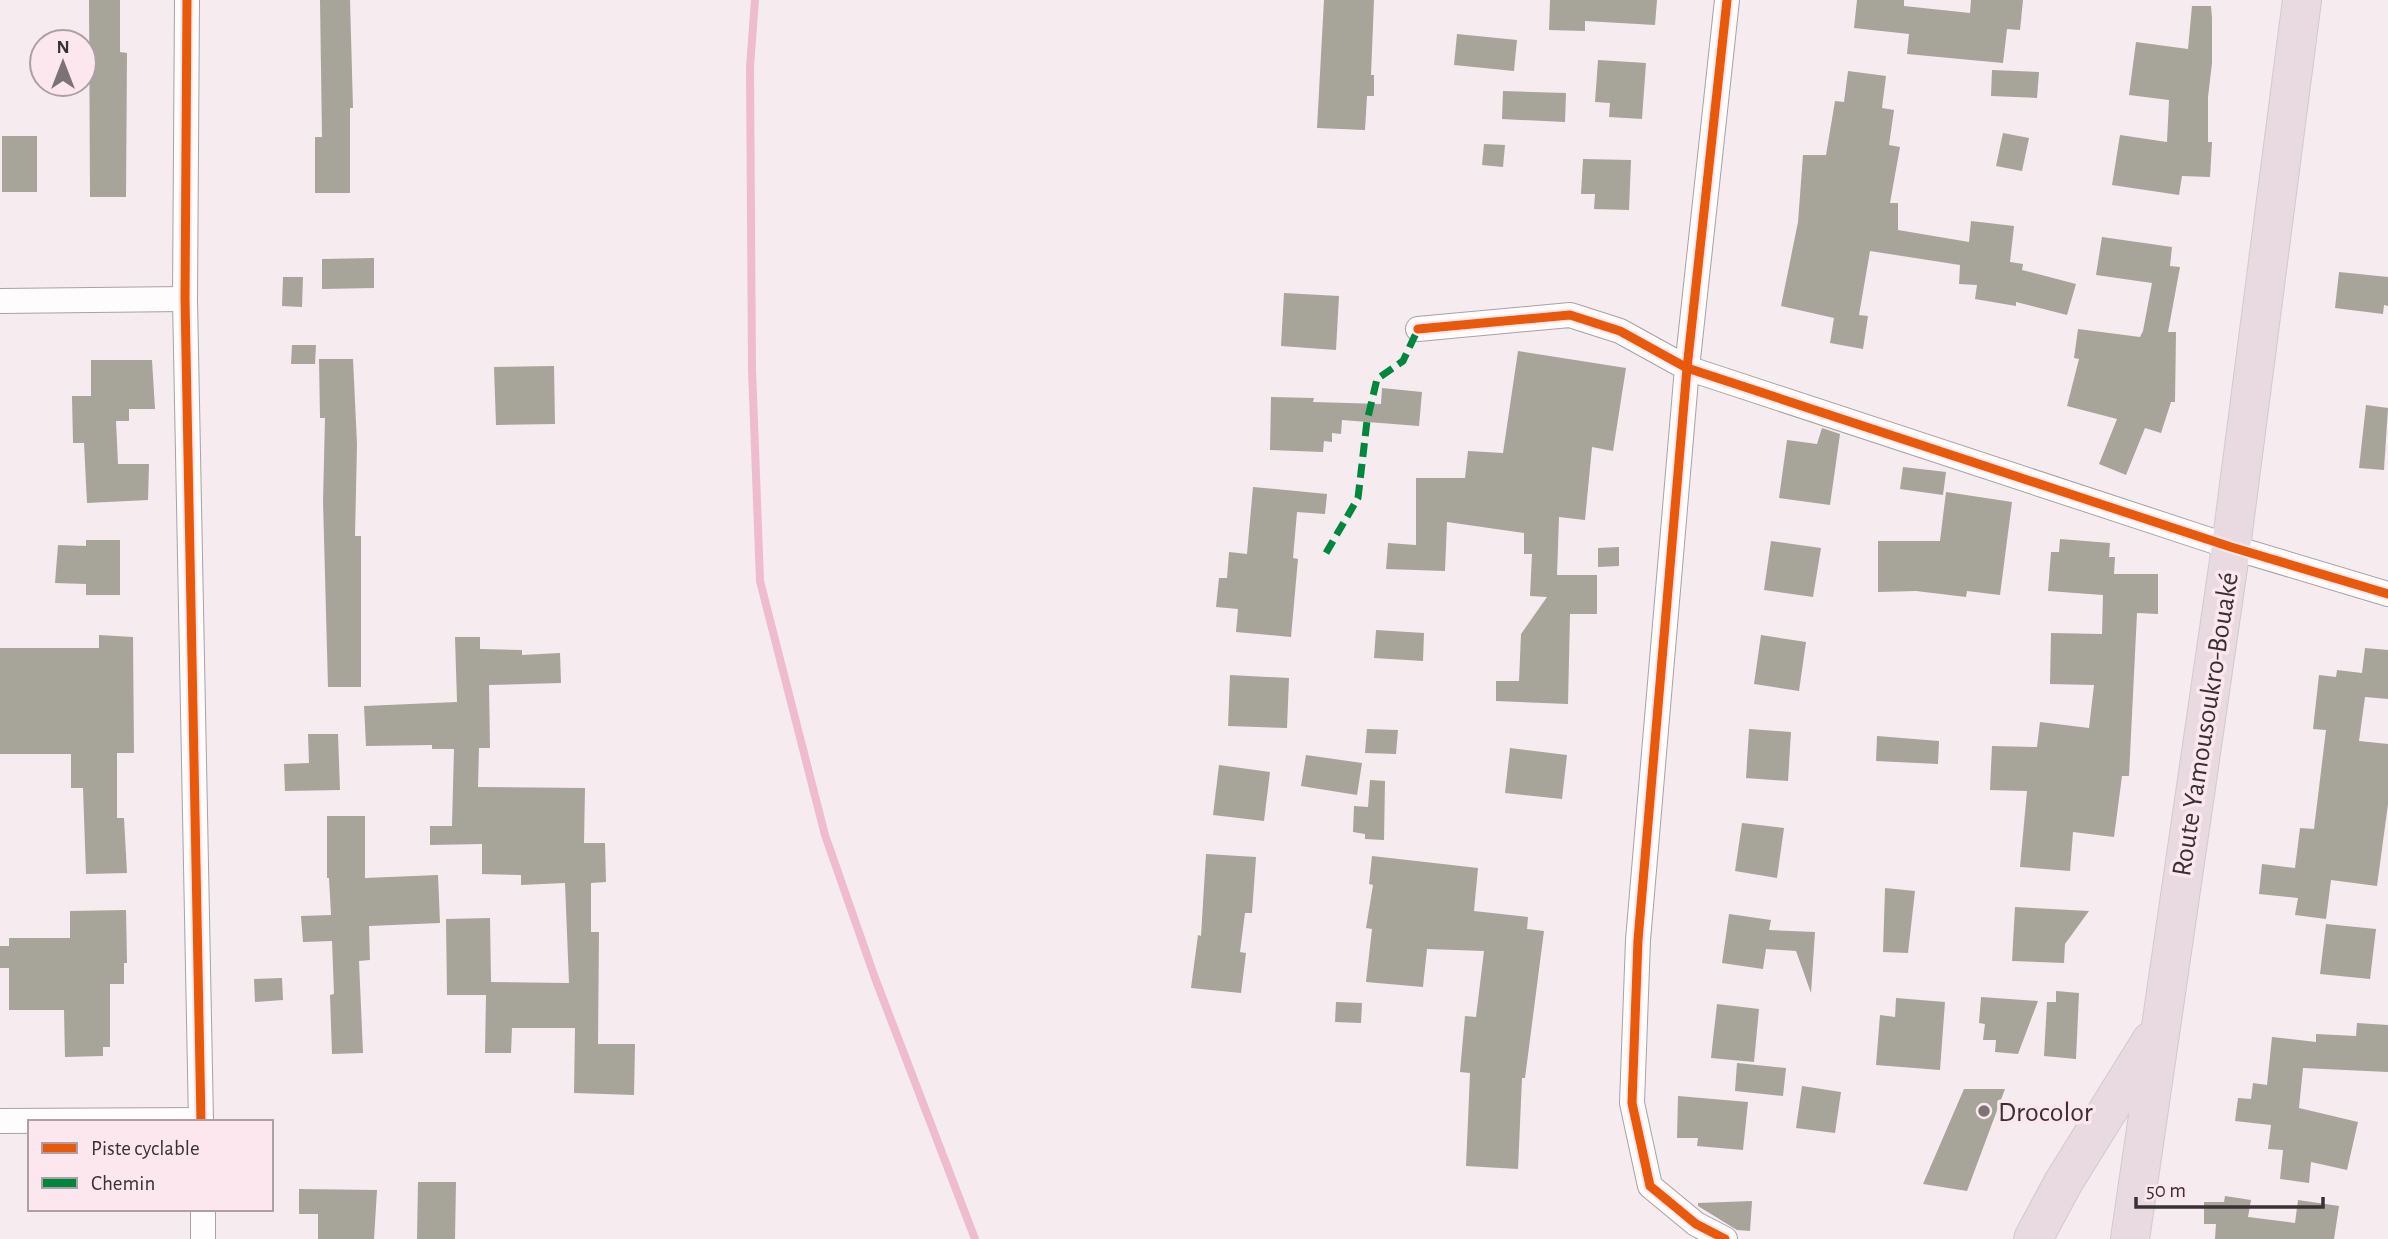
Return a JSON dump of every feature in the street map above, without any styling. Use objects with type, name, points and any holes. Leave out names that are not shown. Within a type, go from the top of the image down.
[{"type":"highway","name":"Route Yamousoukro-Bouaké","points":[[2130,1239],[2158,1031],[2231,547],[2302,0]]},
{"type":"highway","points":[[2033,1239],[2077,1159],[2158,1031]]},
{"type":"street","points":[[187,0],[185,299],[201,1120]]},
{"type":"street","points":[[1725,1239],[1696,1224],[1650,1186],[1632,1103],[1638,940],[1687,368],[1727,0]]},
{"type":"street","points":[[0,301],[185,299]]},
{"type":"street","points":[[1418,329],[1570,315],[1620,331],[1687,368],[2231,547],[2388,594]]},
{"type":"street","points":[[0,1121],[28,1121]]},
{"type":"street","points":[[203,1211],[204,1239]]},
{"type":"building","points":[[89,0],[120,0],[120,52],[127,53],[126,197],[90,197],[89,98],[98,98],[98,28],[89,28]]},
{"type":"building","points":[[320,0],[350,0],[353,108],[350,108],[350,193],[315,193],[315,137],[322,137]]},
{"type":"building","points":[[1324,0],[1374,0],[1371,75],[1374,75],[1374,96],[1367,96],[1365,130],[1317,128]]},
{"type":"building","points":[[1550,0],[1657,0],[1655,25],[1585,21],[1585,31],[1549,30]]},
{"type":"building","points":[[1857,0],[1904,0],[1904,6],[1970,13],[1971,0],[2023,0],[2020,30],[2007,29],[2003,63],[1907,54],[1909,34],[1854,28]]},
{"type":"building","points":[[2192,6],[2211,6],[2212,63],[2208,97],[2208,142],[2212,142],[2210,177],[2182,176],[2179,195],[2112,185],[2120,135],[2167,142],[2169,100],[2129,95],[2136,42],[2188,49]]},
{"type":"building","points":[[1457,34],[1517,40],[1514,71],[1454,65]]},
{"type":"building","points":[[1598,60],[1646,63],[1642,119],[1609,117],[1610,103],[1595,102]]},
{"type":"building","points":[[1992,70],[2039,72],[2037,98],[1991,96]]},
{"type":"building","points":[[1848,71],[1886,76],[1882,108],[1894,110],[1889,145],[1900,147],[1890,203],[1898,203],[1898,230],[1969,242],[1971,221],[2014,226],[2010,262],[2023,264],[2022,270],[2076,284],[2067,315],[2016,302],[2016,306],[1975,299],[1977,285],[1959,284],[1960,265],[1870,251],[1859,315],[1868,316],[1863,349],[1830,343],[1834,318],[1781,306],[1798,222],[1803,155],[1826,155],[1835,101],[1844,102]]},
{"type":"building","points":[[1503,91],[1566,93],[1565,122],[1502,119]]},
{"type":"building","points":[[2003,133],[2029,138],[2022,171],[1996,166]]},
{"type":"building","points":[[2,136],[37,136],[37,192],[2,192]]},
{"type":"building","points":[[1484,144],[1505,145],[1503,167],[1482,165]]},
{"type":"building","points":[[1583,159],[1631,160],[1629,210],[1594,209],[1595,194],[1581,194]]},
{"type":"building","points":[[2102,237],[2172,247],[2170,266],[2180,267],[2168,332],[2176,332],[2175,402],[2171,402],[2161,433],[2145,428],[2126,475],[2099,464],[2117,419],[2067,406],[2079,359],[2074,358],[2078,329],[2140,337],[2143,331],[2152,283],[2096,275]]},
{"type":"building","points":[[374,258],[374,288],[322,289],[322,259]]},
{"type":"building","points":[[2339,272],[2388,277],[2388,306],[2384,305],[2383,314],[2335,308]]},
{"type":"building","points":[[283,277],[303,277],[302,307],[282,306]]},
{"type":"building","points":[[1284,293],[1339,296],[1336,350],[1281,346]]},
{"type":"building","points":[[292,345],[316,345],[315,364],[291,364]]},
{"type":"building","points":[[1518,351],[1626,368],[1613,451],[1592,447],[1585,520],[1559,517],[1557,575],[1597,575],[1597,614],[1570,614],[1568,704],[1496,701],[1496,681],[1519,681],[1521,634],[1547,597],[1530,596],[1532,554],[1524,554],[1524,533],[1447,522],[1445,571],[1386,569],[1388,543],[1416,545],[1416,478],[1465,478],[1468,451],[1503,453]]},
{"type":"building","points":[[319,359],[353,359],[357,444],[355,536],[361,536],[361,687],[328,687],[323,501],[325,418],[320,418]]},
{"type":"building","points":[[91,360],[152,360],[155,409],[129,409],[129,421],[116,421],[118,464],[149,464],[148,500],[87,503],[84,443],[73,443],[72,396],[91,396]]},
{"type":"building","points":[[554,366],[555,424],[496,425],[494,367]]},
{"type":"building","points":[[1382,388],[1422,392],[1419,426],[1342,420],[1341,434],[1332,433],[1332,442],[1324,441],[1323,452],[1270,450],[1271,397],[1314,398],[1313,402],[1381,404]]},
{"type":"building","points":[[2366,405],[2388,408],[2384,470],[2359,468]]},
{"type":"building","points":[[1822,428],[1840,434],[1830,505],[1779,498],[1787,440],[1817,444]]},
{"type":"building","points":[[1903,467],[1946,472],[1943,495],[1900,489]]},
{"type":"building","points":[[1253,487],[1327,494],[1325,514],[1297,512],[1293,558],[1298,559],[1291,637],[1236,632],[1238,609],[1216,607],[1219,578],[1227,578],[1229,552],[1247,554]]},
{"type":"building","points":[[1946,492],[2012,502],[2000,595],[1967,591],[1966,597],[1916,591],[1878,592],[1878,541],[1940,541]]},
{"type":"building","points":[[2060,539],[2110,543],[2109,557],[2115,557],[2114,574],[2158,574],[2158,614],[2137,613],[2129,776],[2122,776],[2114,837],[2073,832],[2070,871],[2020,867],[2027,791],[1990,790],[1992,746],[2037,747],[2040,722],[2089,728],[2094,685],[2050,684],[2051,633],[2102,634],[2103,595],[2048,591],[2051,552],[2059,552]]},
{"type":"building","points":[[86,540],[120,540],[120,595],[86,595],[86,584],[55,583],[58,545],[86,546]]},
{"type":"building","points":[[1771,541],[1821,548],[1813,597],[1764,590]]},
{"type":"building","points":[[1619,547],[1619,566],[1598,567],[1598,548]]},
{"type":"building","points":[[1376,630],[1424,633],[1423,661],[1374,658]]},
{"type":"building","points":[[99,635],[133,637],[134,753],[117,753],[117,818],[124,818],[127,873],[86,874],[83,788],[71,788],[71,754],[0,754],[0,648],[99,648]]},
{"type":"building","points":[[1761,635],[1806,642],[1799,691],[1754,684]]},
{"type":"building","points":[[455,637],[480,637],[480,649],[522,650],[522,655],[560,653],[561,683],[489,685],[490,748],[479,748],[478,787],[585,788],[584,843],[605,843],[606,882],[591,883],[591,932],[599,932],[598,1044],[635,1044],[634,1095],[574,1093],[575,1028],[512,1028],[511,1053],[485,1053],[486,995],[447,995],[446,919],[490,918],[491,982],[569,983],[565,883],[521,885],[521,875],[482,874],[482,844],[430,845],[430,826],[452,826],[454,749],[432,749],[432,745],[366,746],[364,706],[457,702]]},
{"type":"building","points":[[2365,648],[2388,650],[2388,699],[2365,697],[2359,741],[2388,744],[2388,804],[2377,886],[2331,880],[2326,919],[2295,915],[2298,898],[2259,894],[2262,864],[2295,868],[2300,828],[2314,829],[2326,730],[2313,729],[2319,675],[2336,677],[2337,670],[2362,673]]},
{"type":"building","points":[[1230,675],[1289,678],[1287,728],[1228,726]]},
{"type":"building","points":[[1367,729],[1398,730],[1396,754],[1365,753]]},
{"type":"building","points":[[1749,729],[1791,732],[1788,781],[1746,778]]},
{"type":"building","points":[[308,734],[338,734],[340,790],[285,791],[284,764],[309,763]]},
{"type":"building","points":[[1877,736],[1939,741],[1938,764],[1876,761]]},
{"type":"building","points":[[1510,748],[1567,755],[1562,799],[1505,793]]},
{"type":"building","points":[[1306,755],[1362,763],[1357,795],[1301,786]]},
{"type":"building","points":[[1219,765],[1270,772],[1264,821],[1213,815]]},
{"type":"building","points":[[1370,780],[1385,781],[1384,840],[1365,839],[1365,834],[1353,832],[1354,806],[1368,807]]},
{"type":"building","points":[[327,816],[365,816],[365,878],[438,875],[440,923],[369,926],[370,960],[359,961],[363,1053],[332,1054],[332,941],[303,942],[301,916],[331,915],[327,878]]},
{"type":"building","points":[[1742,823],[1784,828],[1777,878],[1735,871]]},
{"type":"building","points":[[1206,854],[1256,857],[1252,913],[1245,913],[1240,952],[1246,953],[1241,993],[1191,988],[1198,935],[1201,936]]},
{"type":"building","points":[[1372,856],[1478,868],[1474,911],[1528,917],[1527,929],[1544,931],[1525,1078],[1522,1078],[1518,1169],[1466,1166],[1470,1073],[1460,1072],[1465,1016],[1476,1017],[1484,951],[1427,949],[1423,987],[1366,982],[1372,929],[1366,928],[1373,885],[1369,884]]},
{"type":"building","points":[[1885,888],[1915,891],[1908,953],[1883,952]]},
{"type":"building","points":[[2015,907],[2089,911],[2065,944],[2064,963],[2012,961]]},
{"type":"building","points":[[126,910],[127,963],[124,963],[124,984],[110,984],[110,1047],[103,1047],[103,1056],[65,1057],[64,1010],[9,1010],[9,968],[0,968],[0,946],[9,946],[9,938],[70,938],[70,911]]},
{"type":"building","points":[[1729,914],[1771,920],[1769,930],[1815,932],[1811,993],[1796,951],[1766,949],[1763,969],[1722,963]]},
{"type":"building","points":[[2326,924],[2376,929],[2370,979],[2320,974]]},
{"type":"building","points":[[282,978],[283,1000],[255,1002],[254,979]]},
{"type":"building","points":[[2056,991],[2079,993],[2076,1059],[2044,1056],[2047,1002],[2056,1002]]},
{"type":"building","points":[[1981,997],[2038,1001],[2018,1054],[1995,1052],[1996,1040],[1983,1040],[1985,1024],[1979,1023]]},
{"type":"building","points":[[1896,998],[1945,1002],[1940,1070],[1876,1065],[1880,1015],[1895,1017]]},
{"type":"building","points":[[1336,1002],[1362,1003],[1361,1023],[1335,1022]]},
{"type":"building","points":[[1717,1004],[1759,1009],[1754,1062],[1711,1058]]},
{"type":"building","points":[[2357,1023],[2388,1025],[2388,1072],[2303,1068],[2299,1108],[2358,1122],[2347,1170],[2311,1162],[2309,1183],[2280,1179],[2283,1150],[2268,1149],[2271,1125],[2235,1121],[2238,1098],[2251,1099],[2253,1083],[2267,1085],[2272,1037],[2316,1042],[2316,1034],[2356,1036]]},
{"type":"building","points":[[1737,1063],[1786,1068],[1783,1096],[1735,1091]]},
{"type":"building","points":[[1802,1086],[1841,1092],[1835,1133],[1796,1128]]},
{"type":"building","points":[[1964,1089],[2005,1089],[1967,1191],[1923,1184]]},
{"type":"building","points":[[1678,1096],[1748,1102],[1743,1150],[1697,1146],[1698,1138],[1677,1138]]},
{"type":"building","points":[[418,1182],[456,1182],[455,1239],[417,1239]]},
{"type":"building","points":[[299,1189],[377,1190],[374,1239],[318,1239],[318,1214],[299,1214]]},
{"type":"building","points":[[2225,1196],[2251,1200],[2248,1217],[2295,1223],[2298,1200],[2339,1206],[2334,1239],[2215,1239],[2216,1224],[2204,1224],[2204,1202],[2224,1202]]},
{"type":"building","points":[[1752,1201],[1750,1231],[1737,1230],[1698,1206],[1698,1203]]},
{"type":"waterway","points":[[755,0],[750,67],[752,369],[760,581],[825,835],[875,978],[975,1239]]},
{"type":"marked path","points":[[1326,553],[1358,498],[1367,421],[1377,379],[1403,361],[1418,329]]},
{"type":"cycle path","points":[[187,0],[185,299],[201,1120]]},
{"type":"cycle path","points":[[1725,1239],[1696,1224],[1650,1186],[1632,1103],[1638,940],[1687,368],[1727,0]]},
{"type":"cycle path","points":[[1418,329],[1570,315],[1620,331],[1687,368],[2231,547],[2388,594]]},
{"type":"place","name":"Drocolor","points":[[1984,1111]]}]
